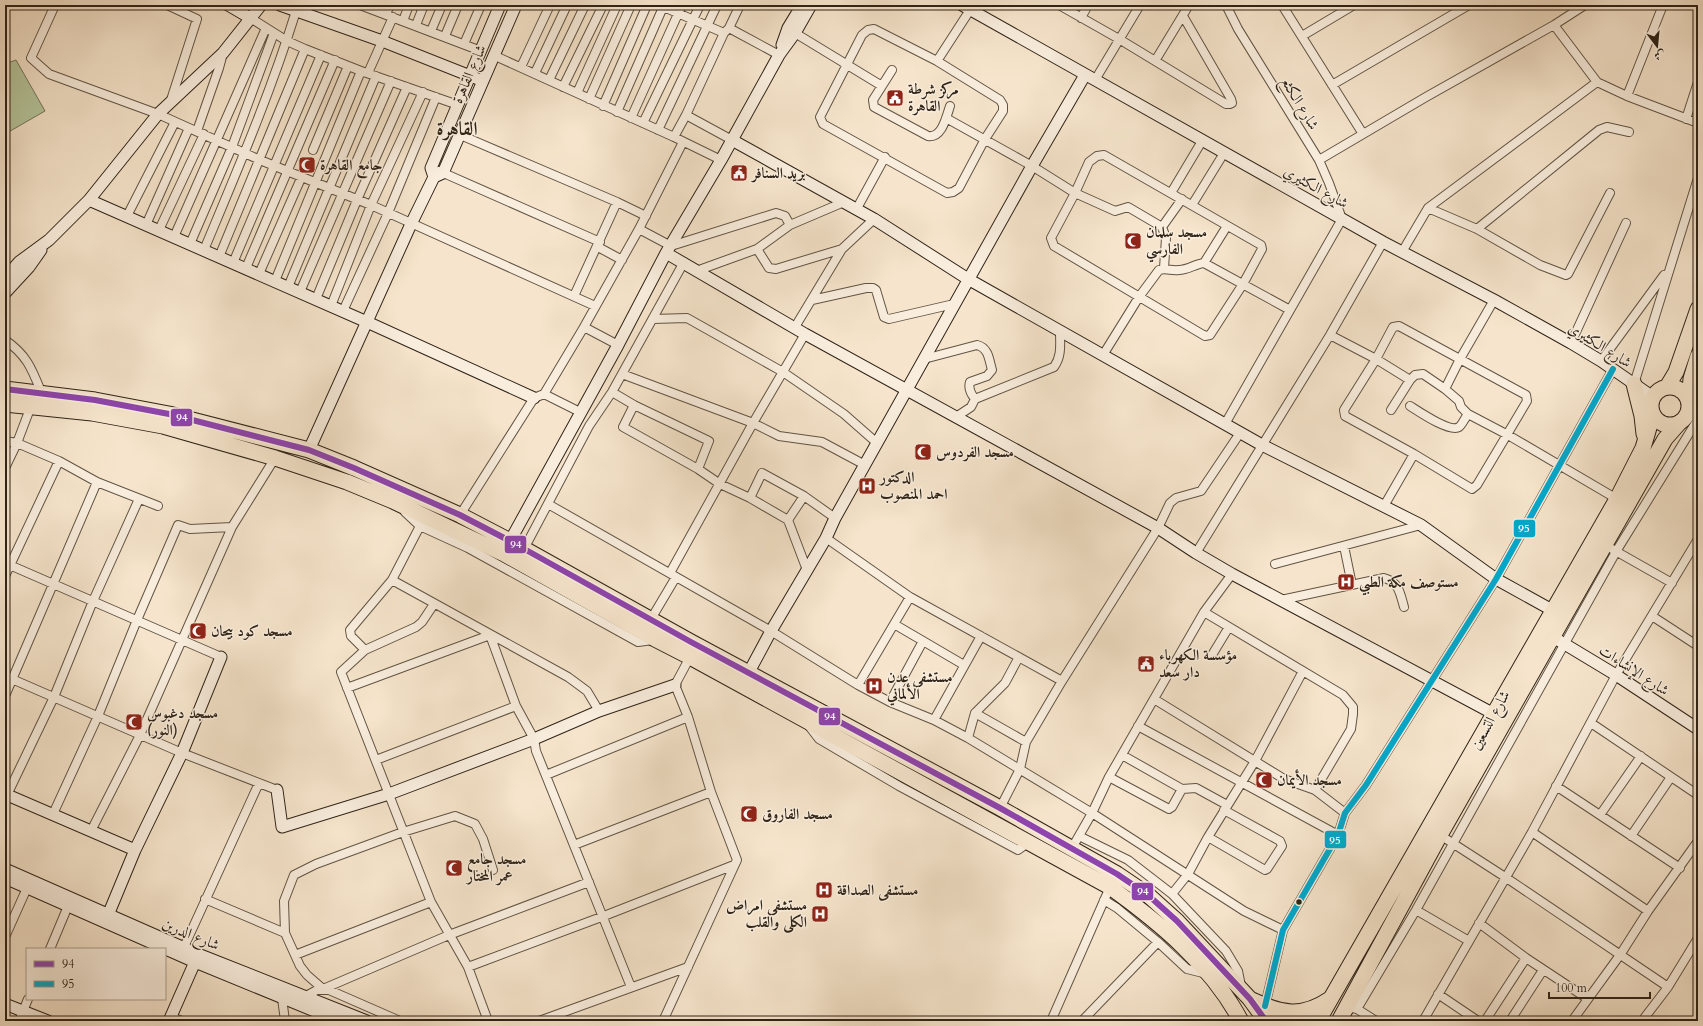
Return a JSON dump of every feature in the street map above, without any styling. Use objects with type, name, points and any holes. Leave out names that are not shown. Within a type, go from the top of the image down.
[{"type":"highway","points":[[1667,387],[1676,372],[1698,309]]},
{"type":"highway","points":[[1691,414],[1691,378],[1698,356]]},
{"type":"highway","points":[[1634,384],[1642,416],[1643,448]]},
{"type":"highway","points":[[1667,387],[1677,388],[1687,396],[1691,414],[1675,424],[1665,424],[1660,422],[1653,414],[1651,406],[1653,397],[1659,390],[1667,387]]},
{"type":"highway","points":[[5,389],[95,400],[169,414],[309,450],[354,468],[441,515],[504,554],[655,639],[1029,842],[1107,893],[1140,908],[1168,932],[1210,974],[1241,1021]]},
{"type":"highway","points":[[5,404],[92,413],[164,426],[275,458],[347,482],[393,500],[441,515],[460,515],[1000,808],[1076,842],[1148,895],[1177,921],[1246,994],[1266,1021]]},
{"type":"highway","name":"شارع التسعين","points":[[1318,1021],[1494,714],[1552,638],[1552,610],[1617,499],[1643,448],[1653,414]]},
{"type":"highway","name":"شارع التسعين","points":[[1339,1021],[1351,1008],[1440,835],[1552,638],[1611,548],[1665,439],[1691,414]]},
{"type":"highway","points":[[1246,994],[1271,1009],[1294,1012],[1316,1008],[1333,997]]},
{"type":"street","points":[[55,5],[31,58],[49,74],[158,114],[260,160],[288,170],[371,205],[595,306]]},
{"type":"street","points":[[167,5],[197,19],[171,103]]},
{"type":"street","points":[[228,5],[252,18],[286,41],[348,66],[458,105]]},
{"type":"street","points":[[5,278],[20,262],[48,240],[89,200],[158,114],[223,53],[261,5]]},
{"type":"street","points":[[280,5],[382,41],[483,81]]},
{"type":"street","points":[[360,5],[373,7],[389,16],[445,36],[481,51]]},
{"type":"street","points":[[275,281],[317,183],[382,41],[389,16],[390,5]]},
{"type":"street","points":[[403,21],[409,5]]},
{"type":"street","points":[[416,25],[424,5]]},
{"type":"street","points":[[431,31],[442,5]]},
{"type":"street","points":[[445,36],[458,5]]},
{"type":"street","points":[[464,44],[481,5]]},
{"type":"street","name":"شارع القاهرة","points":[[436,172],[458,105],[500,5]]},
{"type":"street","name":"شارع القاهرة","points":[[436,172],[458,134],[516,5]]},
{"type":"street","points":[[521,67],[550,5]]},
{"type":"street","points":[[535,73],[567,5]]},
{"type":"street","points":[[549,80],[585,5]]},
{"type":"street","points":[[563,87],[603,5]]},
{"type":"street","points":[[577,93],[617,5]]},
{"type":"street","points":[[589,99],[631,5]]},
{"type":"street","points":[[604,106],[647,5]]},
{"type":"street","points":[[631,118],[682,5]]},
{"type":"street","points":[[643,123],[700,5]]},
{"type":"street","points":[[658,130],[718,5]]},
{"type":"street","points":[[674,137],[740,5]]},
{"type":"street","points":[[779,55],[788,28],[802,5]]},
{"type":"street","points":[[510,541],[618,345],[668,250],[721,160],[779,55],[795,33],[811,5]]},
{"type":"street","points":[[1059,5],[1119,39],[1226,104],[1232,102],[1183,16]]},
{"type":"street","points":[[1081,18],[1088,5]]},
{"type":"street","points":[[749,672],[771,631],[826,538],[835,518],[1032,166],[1090,78],[1119,39],[1140,5]]},
{"type":"street","points":[[1155,61],[1189,5]]},
{"type":"street","name":"شارع الكثع","points":[[1226,5],[1319,160],[1342,219]]},
{"type":"street","points":[[1282,5],[1362,134]]},
{"type":"street","points":[[1302,36],[1354,5]]},
{"type":"street","points":[[1332,85],[1469,5]]},
{"type":"street","points":[[1319,160],[1554,25],[1585,5]]},
{"type":"street","points":[[1626,96],[1662,5]]},
{"type":"street","points":[[617,112],[662,6],[707,26],[727,31],[779,55]]},
{"type":"street","points":[[937,61],[966,7]]},
{"type":"street","name":"شارع الكثيري","points":[[966,7],[1383,242],[1494,300],[1571,343],[1601,361],[1653,397]]},
{"type":"street","points":[[204,250],[244,153],[296,10]]},
{"type":"street","points":[[1554,25],[1597,82],[1626,96],[1698,123]]},
{"type":"street","points":[[174,237],[218,141],[266,28]]},
{"type":"street","points":[[874,29],[937,61],[1000,100],[1003,111],[985,139],[959,188],[953,192],[947,193],[823,124],[820,117],[848,65],[862,35],[868,30],[874,29]]},
{"type":"street","points":[[190,244],[232,147],[274,33]]},
{"type":"street","points":[[795,33],[882,86]]},
{"type":"street","points":[[219,257],[305,49]]},
{"type":"street","points":[[159,230],[220,68],[223,53]]},
{"type":"street","points":[[233,263],[321,55]]},
{"type":"street","points":[[493,55],[674,137],[721,160]]},
{"type":"street","points":[[246,268],[334,60]]},
{"type":"street","points":[[313,150],[348,66]]},
{"type":"street","points":[[892,70],[873,100],[874,107],[928,136],[933,137],[938,134],[950,106]]},
{"type":"street","points":[[288,287],[330,188],[368,73]]},
{"type":"street","points":[[300,292],[391,81]]},
{"type":"street","points":[[1402,252],[1428,208],[1597,82]]},
{"type":"street","points":[[1686,118],[1698,82]]},
{"type":"street","points":[[316,299],[357,200],[407,87]]},
{"type":"street","points":[[331,306],[371,205],[423,92]]},
{"type":"street","points":[[343,311],[388,213],[436,97]]},
{"type":"street","points":[[686,115],[874,219],[968,279],[1240,433],[1421,525],[1496,579],[1552,610]]},
{"type":"street","points":[[946,118],[1032,166],[1075,193],[1115,211],[1128,207],[1162,227],[1166,238],[1164,268]]},
{"type":"street","points":[[127,216],[175,122]]},
{"type":"street","points":[[1477,229],[1599,130],[1607,127],[1629,132]]},
{"type":"street","points":[[146,225],[196,131]]},
{"type":"street","points":[[458,134],[617,202],[646,216]]},
{"type":"street","points":[[1171,193],[1202,141]]},
{"type":"street","points":[[460,515],[584,327],[646,216],[683,142]]},
{"type":"street","points":[[1192,206],[1224,153]]},
{"type":"street","points":[[1104,155],[1171,193],[1261,245],[1262,247],[1243,284],[1208,336],[1054,246],[1051,238],[1075,193],[1088,162],[1097,156],[1104,155]]},
{"type":"street","points":[[856,210],[886,158]]},
{"type":"street","points":[[309,450],[436,172],[599,245],[622,260]]},
{"type":"street","points":[[259,274],[302,176]]},
{"type":"street","points":[[1634,384],[1668,269],[1698,178]]},
{"type":"street","points":[[1428,208],[1477,229],[1540,265],[1566,275],[1568,274],[1610,193]]},
{"type":"street","points":[[1162,227],[1182,199]]},
{"type":"street","points":[[89,200],[367,322],[539,396],[580,412]]},
{"type":"street","points":[[574,296],[599,245],[617,202]]},
{"type":"street","points":[[699,270],[757,249],[790,225],[844,202]]},
{"type":"street","points":[[668,250],[776,213],[785,216],[790,225]]},
{"type":"street","points":[[795,327],[842,249],[874,219]]},
{"type":"street","points":[[1225,424],[1342,219]]},
{"type":"street","points":[[1571,343],[1626,223]]},
{"type":"street","points":[[1204,263],[1227,226]]},
{"type":"street","points":[[639,229],[684,262],[805,334],[1158,528],[1232,574],[1494,714]]},
{"type":"street","points":[[5,293],[29,267],[48,240]]},
{"type":"street","points":[[1196,553],[1330,335],[1383,242]]},
{"type":"street","points":[[757,249],[769,268],[776,269],[842,249]]},
{"type":"street","points":[[524,549],[589,426],[612,392],[684,262]]},
{"type":"street","points":[[1103,355],[1139,297],[1159,270],[1164,268],[1179,270],[1204,263],[1290,310]]},
{"type":"street","points":[[1601,361],[1668,269]]},
{"type":"street","points":[[812,300],[872,288],[876,290],[884,318],[889,319],[954,304]]},
{"type":"street","points":[[1445,389],[1460,359],[1494,300]]},
{"type":"street","points":[[653,319],[687,318],[783,372],[844,414],[877,443]]},
{"type":"street","points":[[1399,326],[1526,395],[1527,401],[1508,435],[1477,485],[1472,489],[1414,454],[1345,416],[1344,410],[1376,360],[1393,327],[1399,326]]},
{"type":"street","points":[[584,327],[618,345]]},
{"type":"street","points":[[956,417],[971,407],[975,399],[1054,368],[1060,355],[1060,331]]},
{"type":"street","points":[[651,619],[720,484],[753,423],[805,334]]},
{"type":"street","points":[[1330,335],[1410,380]]},
{"type":"street","points":[[5,340],[15,346],[31,365],[42,394]]},
{"type":"street","points":[[924,359],[977,346],[983,347],[986,351],[992,370],[987,376],[970,382],[970,391],[975,399]]},
{"type":"street","points":[[1265,1006],[1283,930],[1338,835],[1345,813],[1366,785],[1496,579],[1558,465],[1613,369]]},
{"type":"street","points":[[622,374],[753,423],[779,436],[822,442],[865,465]]},
{"type":"street","points":[[1391,410],[1410,380],[1415,375],[1423,374],[1445,389],[1459,401],[1461,407],[1468,414],[1508,435],[1617,499]]},
{"type":"street","points":[[612,392],[634,405],[709,441],[698,469]]},
{"type":"street","points":[[634,405],[623,427],[698,469],[720,484],[750,498],[788,520],[807,570]]},
{"type":"street","points":[[5,468],[17,443],[31,406]]},
{"type":"street","points":[[1410,406],[1440,424],[1453,429],[1459,427],[1468,414]]},
{"type":"street","points":[[1000,808],[1020,769],[1026,742],[1062,680],[1158,528],[1170,503],[1176,498],[1201,491],[1240,433]]},
{"type":"street","points":[[5,441],[17,443],[59,461],[97,482],[158,506]]},
{"type":"street","points":[[1384,506],[1414,454]]},
{"type":"street","points":[[92,831],[140,734],[232,527],[275,458]]},
{"type":"street","points":[[5,576],[7,564],[59,461]]},
{"type":"street","points":[[750,498],[762,473],[804,496],[835,518]]},
{"type":"street","points":[[5,696],[9,677],[97,482]]},
{"type":"street","points":[[788,520],[804,496]]},
{"type":"street","points":[[135,850],[6,794],[54,697],[93,601],[139,499]]},
{"type":"street","points":[[393,500],[420,526],[468,548],[638,642],[655,639]]},
{"type":"street","points":[[548,504],[771,631],[858,685],[890,702],[934,720],[968,738],[1092,813],[1244,911],[1283,930]]},
{"type":"street","points":[[53,814],[98,716],[178,525],[190,529],[232,527]]},
{"type":"street","points":[[1275,564],[1421,525]]},
{"type":"street","points":[[365,650],[351,636],[350,630],[392,580],[420,526]]},
{"type":"street","points":[[826,538],[910,597],[1062,680]]},
{"type":"street","points":[[1423,1021],[1532,832],[1616,675],[1672,583],[1695,553],[1698,539]]},
{"type":"street","points":[[1344,546],[1352,585]]},
{"type":"street","points":[[1611,548],[1672,583]]},
{"type":"street","points":[[7,564],[221,657],[182,753],[135,850],[107,918]]},
{"type":"street","points":[[1232,574],[1204,612],[1109,777],[1076,842],[1128,860],[1172,894],[1226,950],[1238,971],[1246,994]]},
{"type":"street","points":[[1281,600],[1384,578],[1392,580],[1397,585],[1404,607]]},
{"type":"street","points":[[392,580],[568,677],[587,691],[599,711]]},
{"type":"street","points":[[858,685],[910,597]]},
{"type":"street","points":[[434,604],[422,622],[416,627],[365,650],[341,672],[431,902],[468,967],[488,1021]]},
{"type":"street","points":[[1204,612],[1343,695],[1353,707],[1351,729],[1315,790]]},
{"type":"street","points":[[1652,616],[1698,646]]},
{"type":"street","points":[[894,624],[964,665]]},
{"type":"street","points":[[1212,655],[1229,626]]},
{"type":"street","points":[[347,688],[490,635]]},
{"type":"street","points":[[490,635],[516,706],[534,739],[536,751],[604,916],[630,987]]},
{"type":"street","points":[[934,720],[981,636]]},
{"type":"street","points":[[1376,1021],[1351,1008],[1416,910],[1454,843],[1552,638]]},
{"type":"street","name":"شارع الإنشاءات","points":[[1552,638],[1616,675],[1698,729]]},
{"type":"street","points":[[890,702],[923,641]]},
{"type":"street","points":[[9,677],[182,753],[277,790],[282,828],[389,794],[534,739],[599,711],[675,685],[690,657]]},
{"type":"street","points":[[968,738],[975,713],[1005,683],[1019,657]]},
{"type":"street","points":[[1172,894],[1188,874],[1226,807],[1255,761],[1303,671]]},
{"type":"street","points":[[663,1021],[737,860],[712,792],[688,717],[675,685]]},
{"type":"street","points":[[1154,698],[1284,779],[1315,790],[1345,813]]},
{"type":"street","points":[[376,760],[516,706]]},
{"type":"street","points":[[975,713],[1026,742]]},
{"type":"street","points":[[546,775],[688,717]]},
{"type":"street","points":[[1591,723],[1698,795]]},
{"type":"street","points":[[1138,726],[1338,835]]},
{"type":"street","points":[[1122,755],[1182,789],[1196,788],[1280,841],[1282,846],[1268,869],[1265,870],[1208,838]]},
{"type":"street","points":[[1600,815],[1641,756]]},
{"type":"street","points":[[1109,777],[1169,809],[1172,807],[1182,789]]},
{"type":"street","points":[[1631,836],[1671,777]]},
{"type":"street","points":[[184,947],[259,783]]},
{"type":"street","points":[[1556,786],[1680,868]]},
{"type":"street","points":[[574,845],[712,792]]},
{"type":"street","points":[[400,1021],[329,990],[323,989],[303,971],[294,955],[285,933],[284,901],[294,875],[316,864],[403,832],[455,816],[475,824],[483,839],[493,870]]},
{"type":"street","points":[[1532,832],[1648,911]]},
{"type":"street","points":[[1440,835],[1668,987]]},
{"type":"street","points":[[1572,1021],[1620,955],[1648,911],[1698,841]]},
{"type":"street","points":[[468,967],[734,865]]},
{"type":"street","name":"شارع الدرين","points":[[5,869],[107,918],[282,998],[339,1021]]},
{"type":"street","name":"شارع الدرين","points":[[5,878],[68,906],[107,918],[184,947],[197,958],[306,996],[367,1021]]},
{"type":"street","points":[[306,996],[316,990],[323,989],[449,935],[589,882]]},
{"type":"street","points":[[5,937],[27,888]]},
{"type":"street","points":[[1107,893],[1117,908],[1158,942],[1187,969],[1210,974]]},
{"type":"street","points":[[1053,1020],[1107,893]]},
{"type":"street","points":[[205,899],[285,933]]},
{"type":"street","points":[[294,955],[431,902]]},
{"type":"street","points":[[50,948],[68,906]]},
{"type":"street","points":[[1416,910],[1469,941]]},
{"type":"street","points":[[1479,923],[1543,970],[1588,999]]},
{"type":"street","points":[[1642,1021],[1668,987],[1698,938]]},
{"type":"street","points":[[1082,1021],[1158,942]]},
{"type":"street","points":[[182,1021],[170,1019],[197,958]]},
{"type":"street","points":[[1485,1021],[1526,958]]},
{"type":"street","points":[[539,1021],[688,967]]},
{"type":"street","points":[[1510,1021],[1543,970]]},
{"type":"street","points":[[1438,994],[1478,1021]]},
{"type":"street","points":[[282,998],[285,1021]]},
{"type":"street","points":[[19,1021],[28,1000]]},
{"type":"street","points":[[5,1004],[48,1021]]},
{"type":"green space","points":[[16,60],[45,111],[5,134],[5,64]]},
{"type":"transit line","name":"95","points":[[1265,1006],[1283,930],[1338,835],[1345,813],[1366,785],[1496,579],[1613,369]]},
{"type":"transit line","name":"94","points":[[5,389],[95,400],[169,414],[309,450],[354,468],[460,515],[510,541],[691,642],[1000,808],[1117,874],[1148,895],[1177,921],[1250,999],[1266,1021]]},
{"type":"place","name":"مركز شرطة القاهرة","points":[[895,98]]},
{"type":"place","name":"جامع القاهرة","points":[[307,165]]},
{"type":"place","name":"بريد السنافر","points":[[739,173]]},
{"type":"place","name":"مسجد سلمان الفارسي","points":[[1133,241]]},
{"type":"place","name":"مسجد الفردوس","points":[[923,452]]},
{"type":"place","name":"الدكتور احمد المنصوب","points":[[867,486]]},
{"type":"place","name":"مستوصف مكة الطبي","points":[[1346,582]]},
{"type":"place","name":"مسجد كود بيحان","points":[[198,631]]},
{"type":"place","name":"مؤسسة الكهرباء دار سعد","points":[[1146,664]]},
{"type":"place","name":"مستشفى عدن الألماني","points":[[874,686]]},
{"type":"place","name":"مسجد دغبوس (النور)","points":[[134,722]]},
{"type":"place","name":"مسجد الأيمان","points":[[1264,780]]},
{"type":"place","name":"مسجد الفاروق","points":[[749,814]]},
{"type":"place","name":"مسجد جامع عمر المختار","points":[[454,868]]},
{"type":"place","name":"مستشفى الصداقة","points":[[824,890]]},
{"type":"place","name":"مستشفى امراض الكلى والقلب","points":[[820,914]]},
{"type":"district","name":"القاهرة","points":[[457,129]]}]
